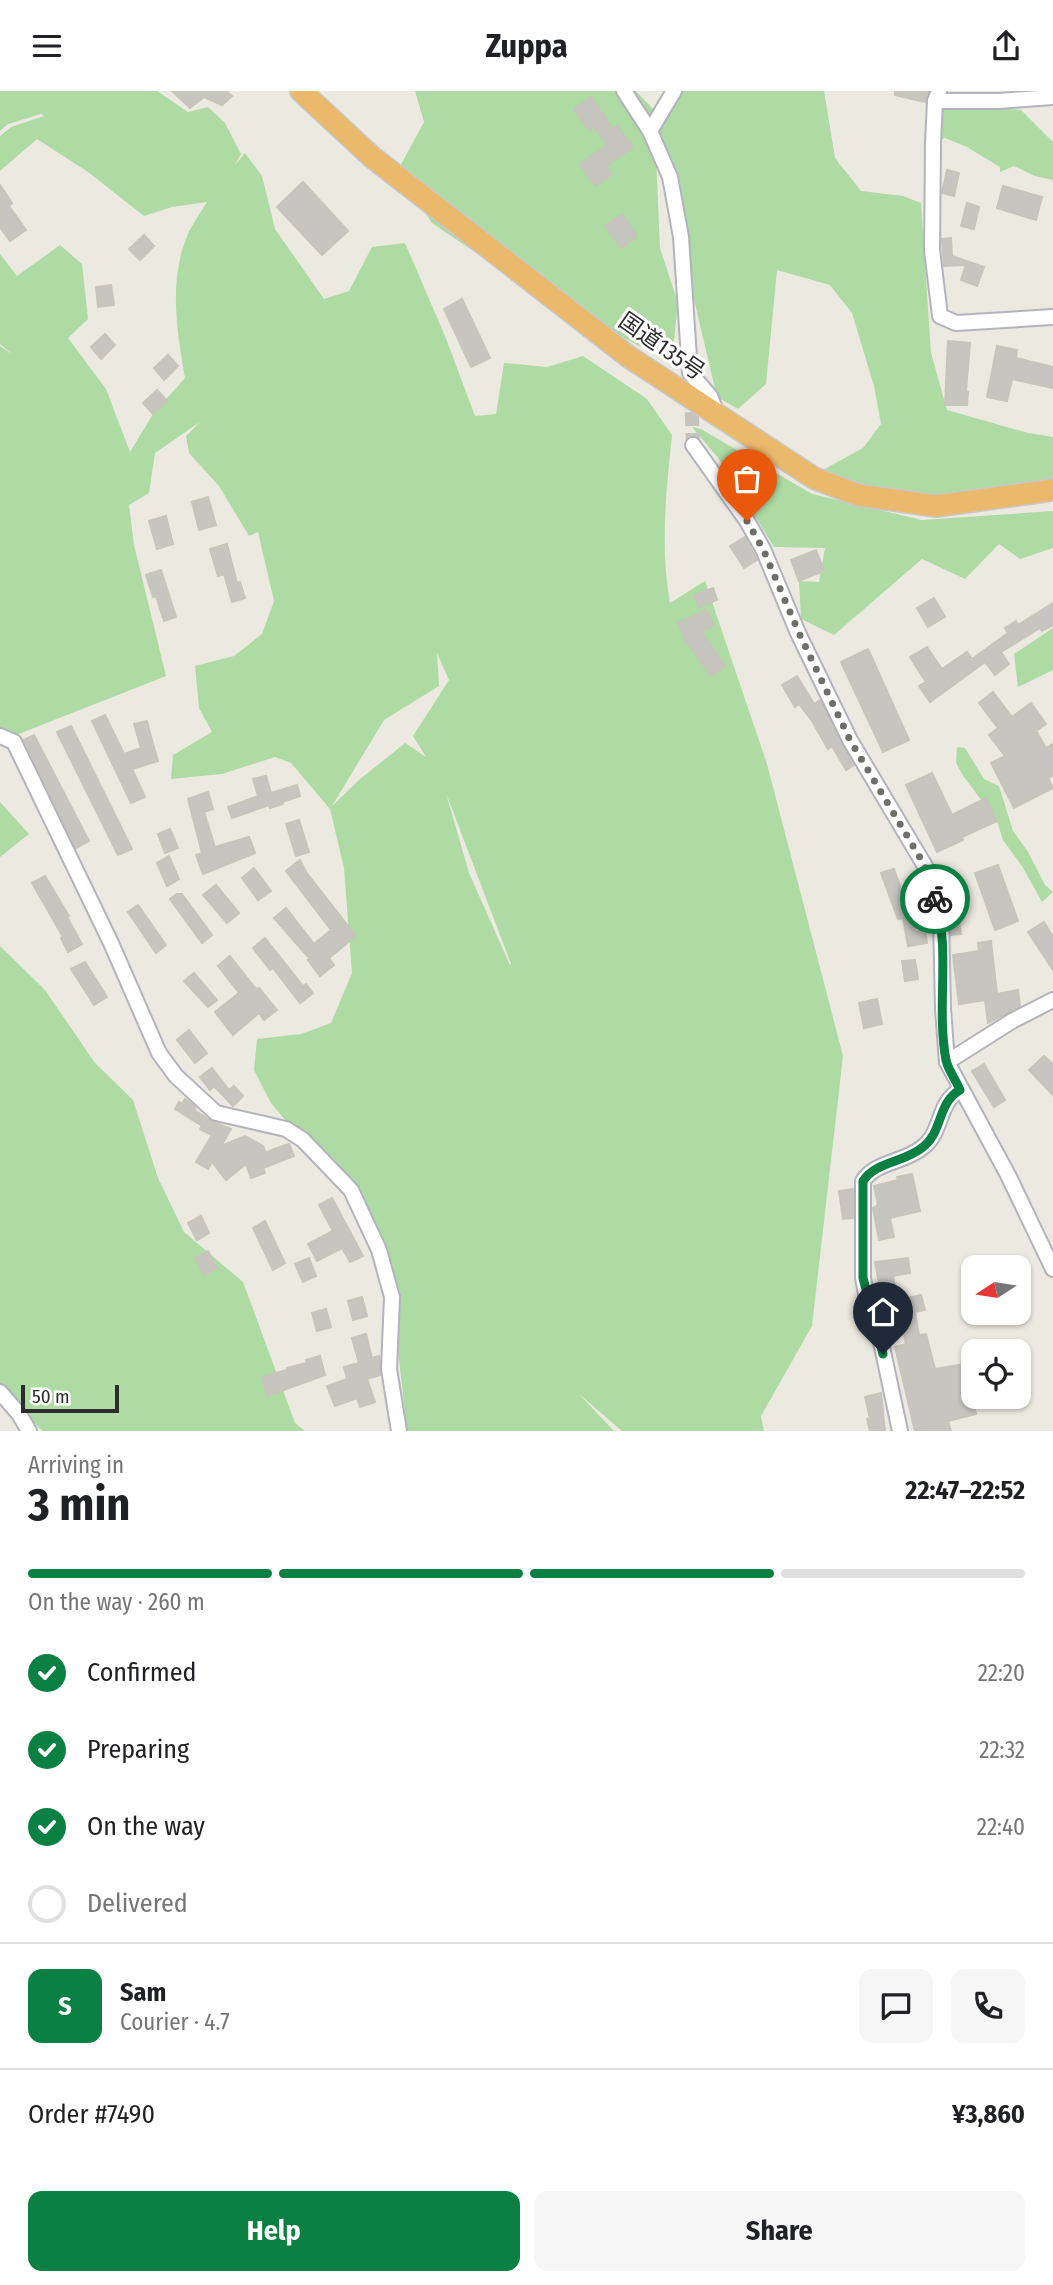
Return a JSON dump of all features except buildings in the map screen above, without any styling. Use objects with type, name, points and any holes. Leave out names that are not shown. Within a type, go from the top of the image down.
[{"type":"highway","name":"国道135号","points":[[301,91],[372,157],[629,357],[814,478],[858,495],[936,506],[1053,490]]},
{"type":"street","points":[[624,91],[650,131],[670,177],[681,237],[690,373],[709,396],[716,414]]},
{"type":"street","points":[[650,131],[674,91]]},
{"type":"street","points":[[1053,97],[999,100],[937,96],[932,250],[940,316],[956,323],[1053,317]]},
{"type":"street","points":[[693,445],[747,521],[763,549],[850,740],[925,866],[941,918],[947,1062],[1008,1175],[1053,1269]]},
{"type":"street","points":[[0,736],[13,742],[111,943],[159,1053],[176,1076],[216,1113],[286,1129],[303,1140],[351,1190],[379,1250],[392,1297],[389,1370],[399,1431]]},
{"type":"street","points":[[947,1062],[1012,1021],[1053,1000]]},
{"type":"street","points":[[900,1431],[878,1328],[867,1300],[863,1278],[863,1181],[870,1170],[910,1156],[925,1146],[933,1135],[949,1096],[960,1090]]},
{"type":"street","points":[[0,1392],[19,1414],[29,1431]]},
{"type":"green space","points":[[0,91],[157,91],[188,112],[208,107],[225,123],[241,154],[235,165],[245,153],[262,176],[275,229],[324,299],[349,291],[372,247],[405,243],[445,336],[475,416],[496,414],[504,363],[547,367],[583,356],[647,399],[672,435],[665,540],[670,603],[705,581],[767,764],[843,1056],[812,1326],[761,1416],[764,1431],[622,1431],[579,1394],[614,1431],[407,1431],[392,1297],[362,1213],[271,1103],[254,1070],[257,1039],[301,1034],[331,1023],[352,973],[344,868],[330,809],[291,763],[275,757],[222,774],[171,779],[173,755],[212,732],[199,708],[195,666],[234,656],[262,634],[274,601],[258,532],[249,536],[219,486],[189,453],[186,436],[200,422],[155,453],[149,493],[129,505],[134,545],[166,676],[6,739],[0,737],[0,346],[13,355],[0,344],[0,254],[17,276],[60,245],[82,264],[88,319],[68,338],[106,389],[130,452],[153,414],[185,378],[177,324],[178,269],[188,234],[207,202],[172,207],[144,216],[88,172],[37,139],[0,171],[0,136],[11,127],[44,116],[41,114],[8,124],[0,131]],"holes":[[[437,653],[449,680],[413,736],[426,757],[405,743],[332,806],[384,720],[439,686]],[[446,793],[511,964],[510,965],[469,873]]]},
{"type":"green space","points":[[415,91],[636,91],[654,110],[655,121],[673,91],[824,91],[835,158],[861,191],[903,196],[921,203],[931,353],[947,410],[1028,433],[1053,437],[1053,486],[952,503],[834,485],[821,471],[863,448],[881,424],[874,386],[852,313],[830,285],[777,270],[766,384],[738,409],[717,397],[655,134],[660,248],[678,303],[674,341],[641,347],[516,280],[432,223],[398,170],[424,122]]},
{"type":"green space","points":[[935,101],[1021,110],[1053,142],[1053,180],[1035,176],[1014,166],[1000,172],[1000,167],[967,147],[945,138],[933,143]]},
{"type":"green space","points":[[692,427],[701,429],[812,494],[922,520],[1053,511],[1053,548],[1020,559],[999,544],[965,579],[922,559],[834,635],[801,619],[799,581],[819,582],[825,548],[774,547],[719,459]]},
{"type":"green space","points":[[1053,628],[1053,670],[1018,687],[1014,654]]},
{"type":"green space","points":[[957,747],[965,748],[984,779],[999,786],[1013,831],[1028,852],[1045,885],[1053,892],[1042,902],[1022,866],[1003,840],[997,821],[956,763]]},
{"type":"green space","points":[[0,802],[29,834],[0,857]]},
{"type":"green space","points":[[0,946],[45,990],[95,1063],[133,1100],[158,1178],[184,1232],[243,1282],[295,1423],[305,1431],[42,1431],[0,1385]]},
{"type":"tunnel","points":[[691,391],[693,445]]},
{"type":"way so far","points":[[747,521],[763,549],[850,740],[925,866],[935,899]]},
{"type":"route","points":[[883,1354],[863,1278],[863,1181],[870,1170],[910,1156],[925,1146],[933,1135],[949,1096],[960,1090],[947,1062],[941,918],[935,899]]}]
